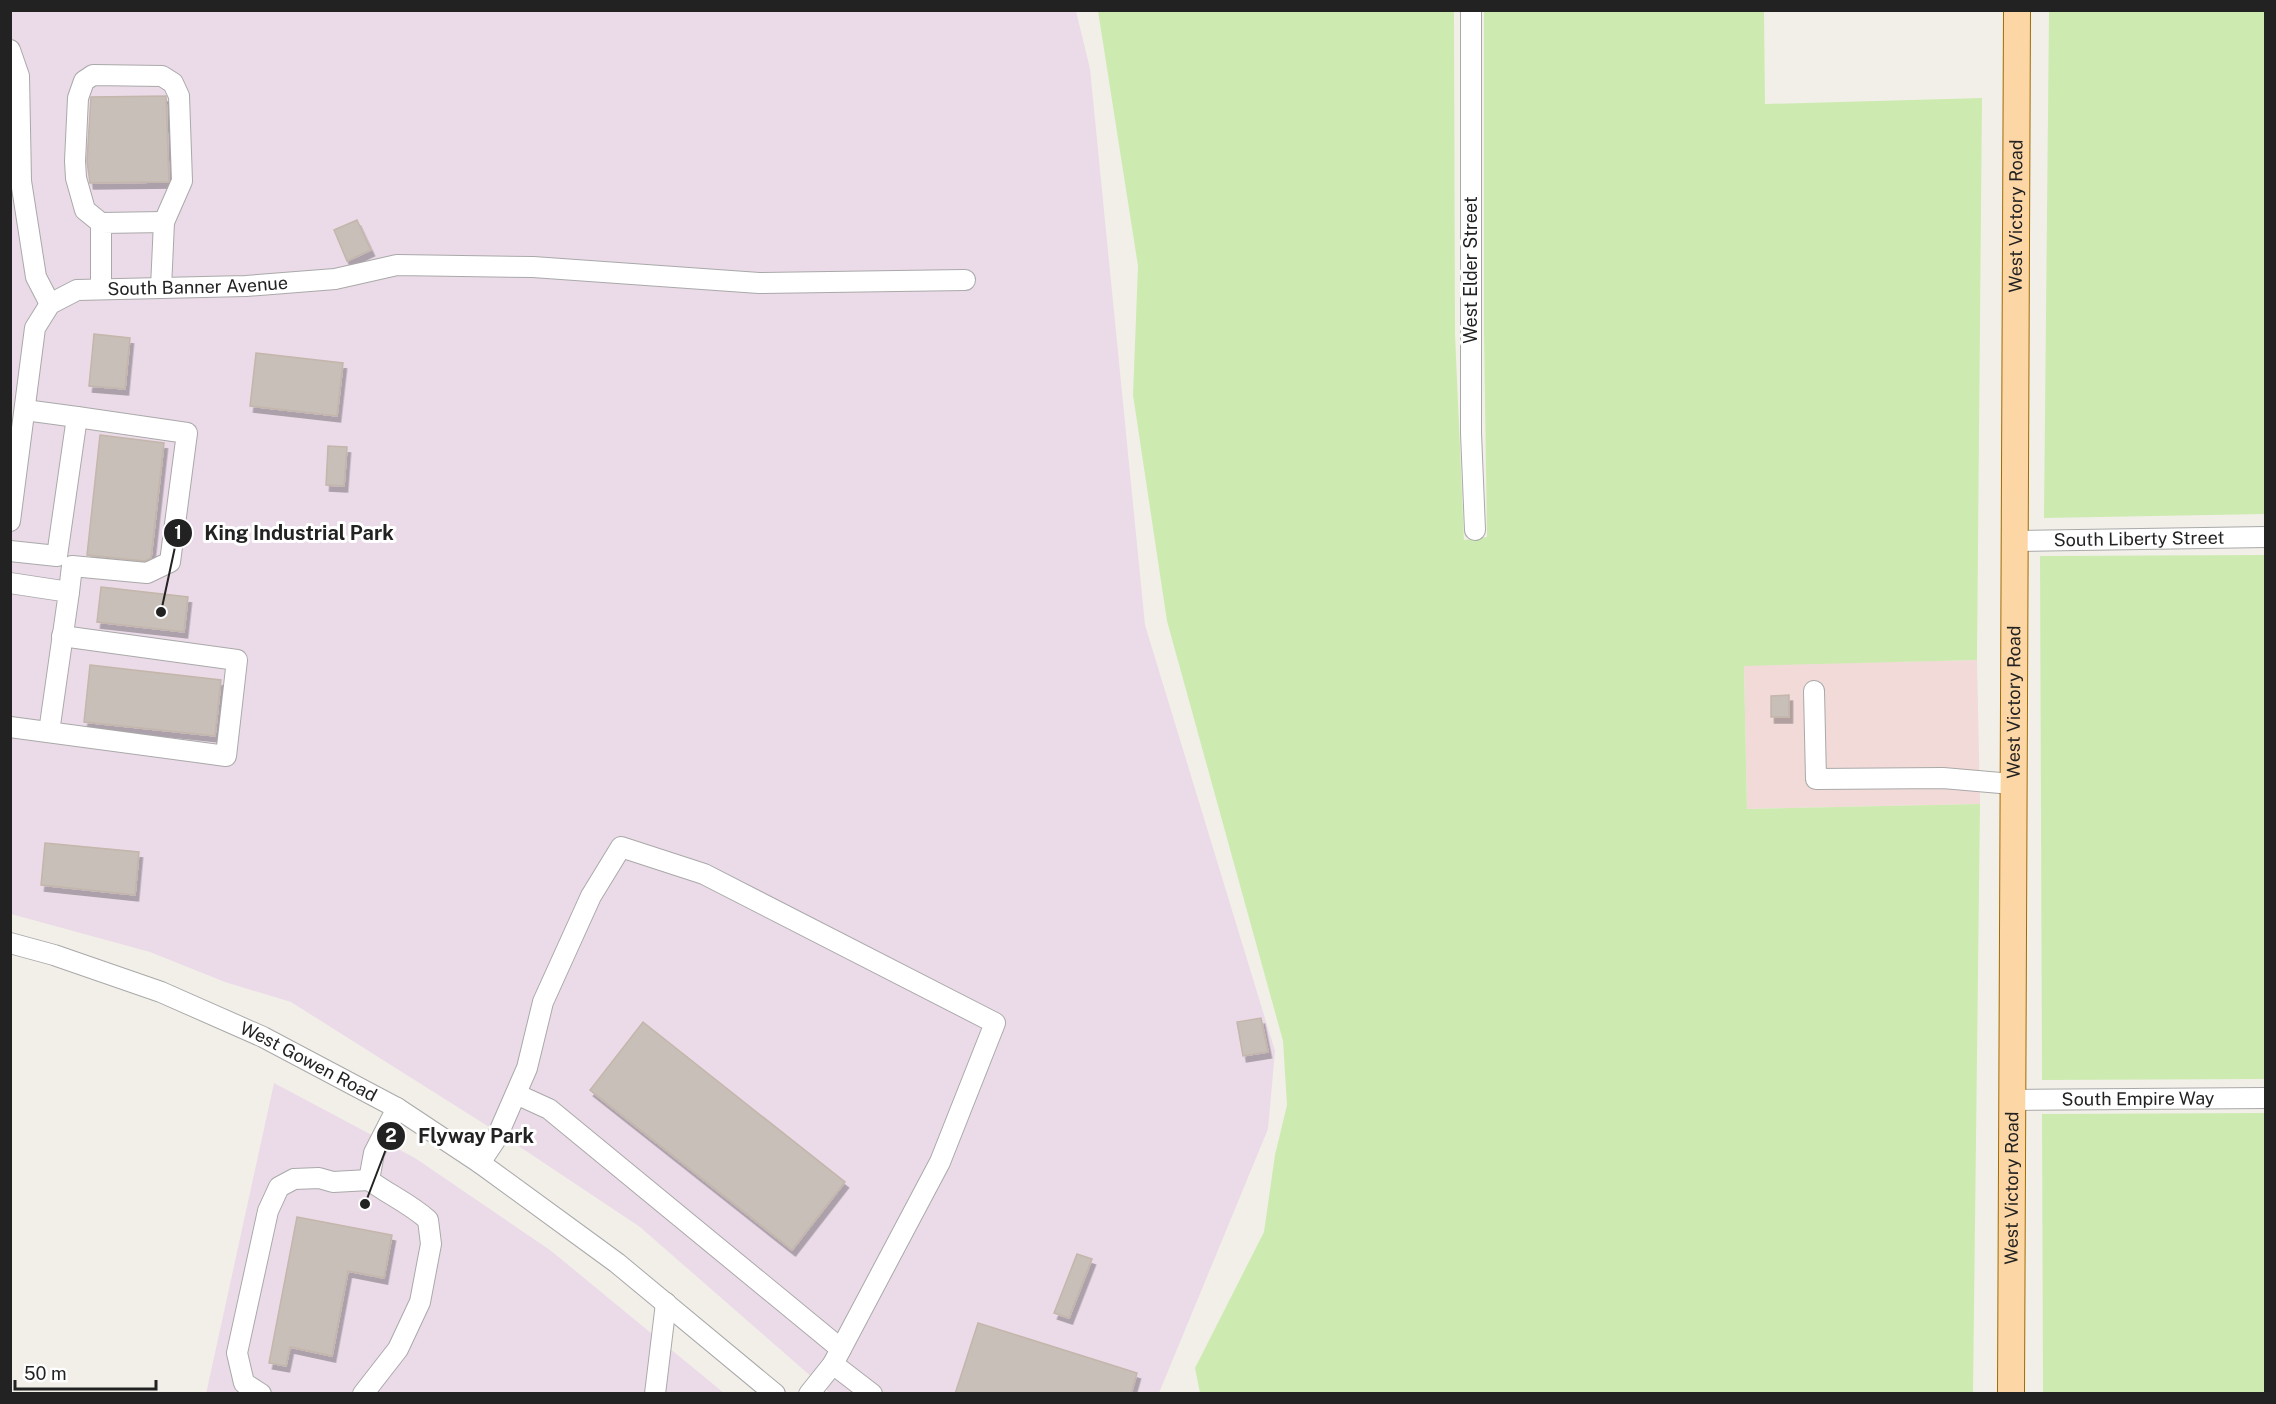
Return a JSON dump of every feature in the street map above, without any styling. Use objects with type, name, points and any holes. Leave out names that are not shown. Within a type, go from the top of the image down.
[{"type":"main road","name":"West Victory Road","points":[[2011,1394],[2017,10]]},
{"type":"street","name":"West Elder Street","points":[[1471,10],[1471,434],[1475,530]]},
{"type":"street","points":[[10,50],[19,76],[16,184],[36,277],[50,304],[35,328],[10,521]]},
{"type":"street","points":[[161,288],[164,222],[182,181],[179,96],[173,83],[162,76],[93,75],[84,81],[78,98],[76,178],[85,210],[101,223],[164,222]]},
{"type":"street","points":[[101,223],[101,289]]},
{"type":"street","name":"South Banner Avenue","points":[[50,304],[77,290],[246,286],[335,279],[397,265],[533,267],[759,283],[965,280]]},
{"type":"street","points":[[10,551],[147,573],[170,562],[187,433],[25,410]]},
{"type":"street","points":[[49,732],[69,592],[64,561],[77,417]]},
{"type":"street","name":"South Liberty Street","points":[[2013,541],[2265,537]]},
{"type":"street","points":[[10,584],[69,592]]},
{"type":"street","points":[[10,727],[226,756],[237,660],[62,636]]},
{"type":"street","points":[[1814,691],[1816,779],[1943,778],[2012,784]]},
{"type":"street","points":[[480,1163],[496,1139],[527,1068],[543,1002],[591,896],[621,847],[704,874],[995,1023],[939,1162],[837,1356],[810,1394]]},
{"type":"street","name":"West Gowen Road","points":[[10,943],[54,954],[160,992],[263,1037],[397,1108],[480,1163],[617,1263],[775,1394]]},
{"type":"street","points":[[516,1094],[549,1109],[837,1356],[872,1394]]},
{"type":"street","name":"South Empire Way","points":[[2012,1100],[2265,1098]]},
{"type":"street","points":[[369,1180],[374,1154],[397,1108]]},
{"type":"street","points":[[261,1394],[244,1383],[237,1353],[268,1211],[279,1187],[294,1179],[319,1178],[333,1182],[369,1180],[387,1194],[409,1204],[428,1220],[431,1244],[420,1302],[398,1349],[363,1394]]},
{"type":"street","points":[[655,1394],[666,1303]]},
{"type":"shaded area","points":[[11,11],[1076,11],[1090,69],[1145,625],[1275,1051],[1268,1129],[1159,1393],[830,1393],[640,1227],[505,1137],[291,1002],[225,982],[150,952],[11,914]]},
{"type":"shaded area","points":[[1977,660],[1980,804],[1747,809],[1744,665]]},
{"type":"shaded area","points":[[274,1083],[415,1158],[550,1250],[724,1393],[206,1394]]},
{"type":"green space","points":[[1098,11],[1454,11],[1455,334],[1464,540],[1487,537],[1484,333],[1484,11],[1764,11],[1765,104],[1982,98],[1977,660],[1744,666],[1747,809],[1980,804],[1973,1393],[1200,1393],[1195,1368],[1264,1232],[1275,1155],[1287,1105],[1283,1041],[1167,621],[1133,395],[1138,266]]},
{"type":"green space","points":[[2049,11],[2265,11],[2265,514],[2044,518]]},
{"type":"green space","points":[[2265,555],[2265,1079],[2042,1080],[2040,556]]},
{"type":"green space","points":[[2265,1113],[2265,1393],[2043,1393],[2042,1114]]},
{"type":"building","points":[[166,96],[169,182],[90,183],[87,161],[91,97]]},
{"type":"building","points":[[357,220],[371,250],[347,261],[334,230]]},
{"type":"building","points":[[94,334],[130,338],[125,389],[89,386]]},
{"type":"building","points":[[256,353],[343,363],[337,416],[250,406]]},
{"type":"building","points":[[100,435],[164,443],[151,558],[145,561],[87,555]]},
{"type":"building","points":[[328,446],[347,447],[344,486],[326,485]]},
{"type":"building","points":[[101,587],[188,597],[184,632],[97,622]]},
{"type":"building","points":[[90,665],[221,680],[215,736],[84,722]]},
{"type":"building","points":[[1789,695],[1789,717],[1771,717],[1771,696]]},
{"type":"building","points":[[45,843],[139,852],[135,895],[41,885]]},
{"type":"building","points":[[1261,1018],[1268,1052],[1243,1056],[1237,1022]]},
{"type":"building","points":[[643,1022],[845,1182],[792,1250],[590,1090]]},
{"type":"building","points":[[297,1217],[392,1235],[384,1278],[348,1271],[332,1356],[290,1347],[286,1366],[269,1363]]},
{"type":"building","points":[[1077,1254],[1092,1259],[1069,1318],[1054,1313]]},
{"type":"building","points":[[978,1323],[1137,1373],[1131,1394],[955,1394]]},
{"type":"place","name":"King Industrial Park","points":[[161,612]]},
{"type":"place","name":"Flyway Park","points":[[365,1204]]}]
